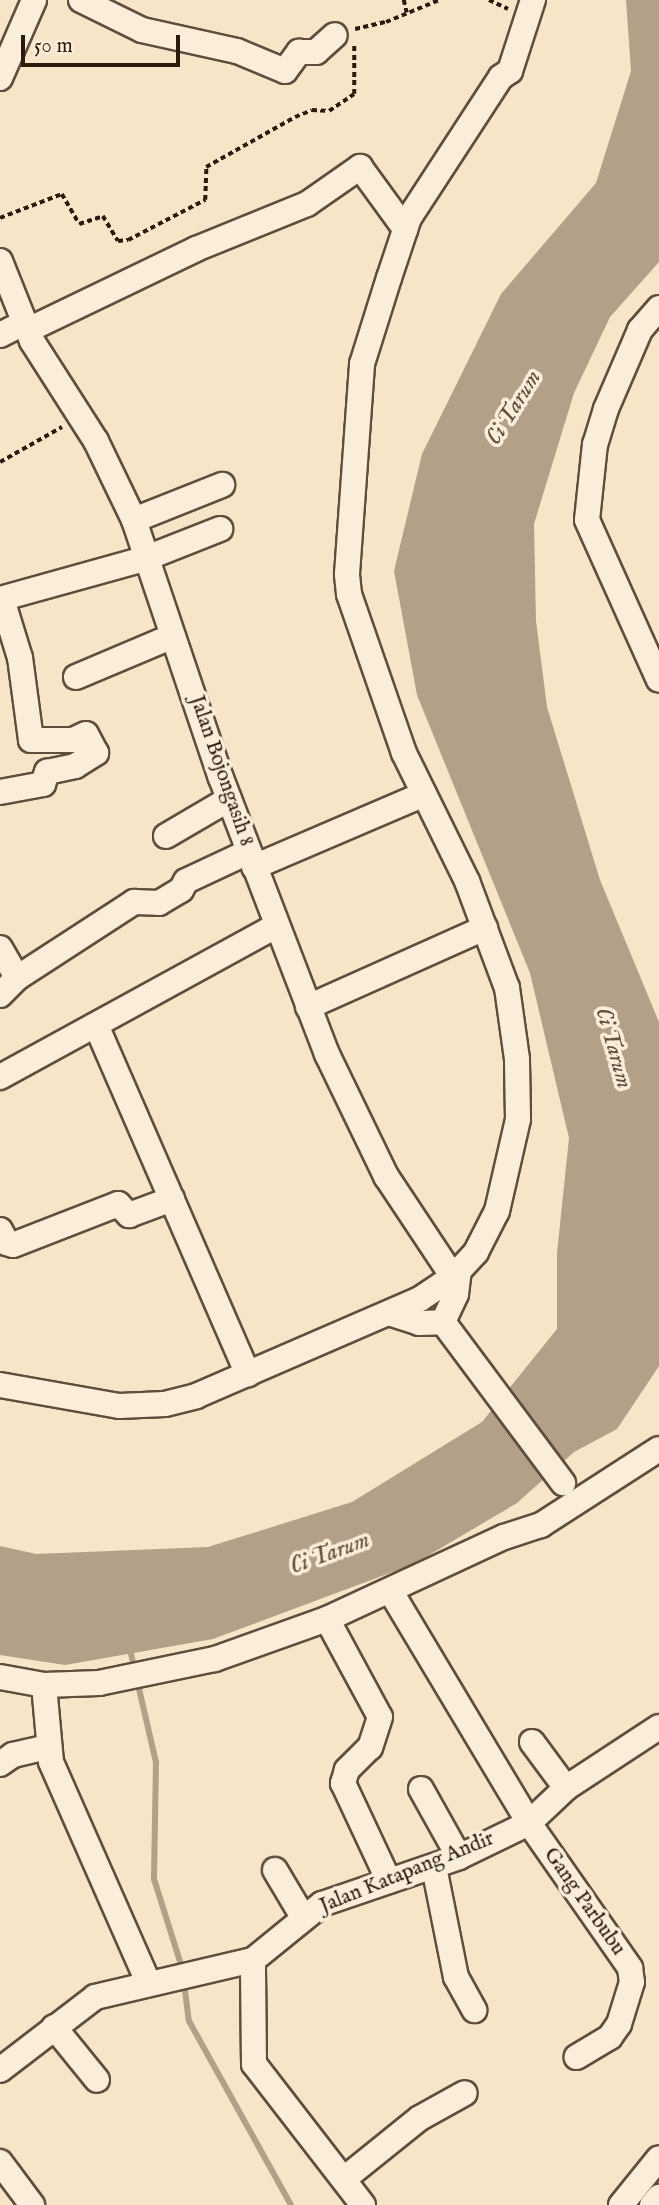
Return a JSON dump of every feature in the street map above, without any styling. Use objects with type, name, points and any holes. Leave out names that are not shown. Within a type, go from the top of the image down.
[{"type":"street","points":[[0,78],[9,35],[34,0]]},
{"type":"street","points":[[81,0],[142,30],[237,51],[285,71],[299,52],[316,52],[335,35]]},
{"type":"street","points":[[0,1385],[120,1406],[165,1404],[248,1374],[389,1313],[456,1274],[476,1252],[497,1211],[518,1119],[517,1059],[507,988],[485,929],[404,752],[349,594],[347,573],[362,364],[405,229],[439,169],[501,77],[510,71],[533,0]]},
{"type":"street","points":[[0,335],[27,326],[196,249],[307,204],[360,167],[405,229]]},
{"type":"street","name":"Jalan Bojongasih 8","points":[[0,261],[27,326],[80,418],[96,440],[134,520],[144,559],[229,799],[308,1007],[386,1177],[456,1274]]},
{"type":"street","points":[[659,308],[650,335],[595,444],[587,520],[659,680]]},
{"type":"street","points":[[134,520],[222,485]]},
{"type":"street","points":[[0,792],[43,783],[47,772],[75,766],[96,753],[86,734],[73,740],[31,740],[20,658],[1,599],[144,559],[220,529]]},
{"type":"street","points":[[76,677],[173,636]]},
{"type":"street","points":[[0,948],[9,987],[134,902],[159,903],[181,890],[186,881],[251,860],[424,794]]},
{"type":"street","points":[[166,836],[229,799]]},
{"type":"street","points":[[0,1077],[276,926]]},
{"type":"street","points":[[308,1007],[485,929]]},
{"type":"street","points":[[96,1026],[248,1374]]},
{"type":"street","points":[[0,1230],[7,1243],[13,1245],[118,1204],[129,1215],[172,1199]]},
{"type":"street","points":[[443,1322],[456,1294],[456,1274]]},
{"type":"street","points":[[389,1313],[419,1323],[443,1322]]},
{"type":"street","points":[[443,1322],[563,1483]]},
{"type":"street","points":[[0,1677],[44,1685],[133,1678],[215,1659],[327,1619],[391,1592],[504,1537],[541,1525],[614,1481],[659,1448]]},
{"type":"street","points":[[541,1525],[563,1483],[578,1478],[614,1481]]},
{"type":"street","name":"Gang Parbubu","points":[[391,1592],[529,1823],[630,1968],[632,1982],[619,2024],[610,2037],[577,2057]]},
{"type":"street","points":[[327,1619],[380,1717],[370,1747],[347,1770],[343,1783],[389,1881]]},
{"type":"street","points":[[44,1685],[51,1762],[148,1982]]},
{"type":"street","name":"Jalan Katapang Andir","points":[[253,1960],[322,1904],[434,1867],[529,1823],[566,1787],[659,1727]]},
{"type":"street","points":[[532,1742],[566,1787]]},
{"type":"street","points":[[0,1764],[13,1755],[50,1747]]},
{"type":"street","points":[[421,1788],[458,1857]]},
{"type":"street","points":[[434,1867],[456,1977],[474,2010]]},
{"type":"street","points":[[275,1870],[303,1917]]},
{"type":"street","points":[[0,2070],[95,1997],[148,1982],[207,1972],[253,1960],[254,2064],[363,2205]]},
{"type":"street","points":[[54,2027],[97,2080]]},
{"type":"street","points":[[344,2179],[420,2118],[465,2093]]},
{"type":"street","points":[[621,2205],[659,2158]]},
{"type":"street","points":[[0,2162],[32,2205]]},
{"type":"street","points":[[652,2205],[659,2197]]},
{"type":"path","points":[[404,0],[407,13]]},
{"type":"path","points":[[0,218],[62,194],[79,224],[103,216],[121,242],[147,231],[205,200],[205,167],[295,117],[312,110],[329,111],[354,94],[353,31],[439,0]]},
{"type":"path","points":[[0,461],[80,418]]},
{"type":"water","name":"Ci Tarum","points":[[626,0],[659,0],[659,262],[610,317],[574,393],[534,524],[536,621],[547,707],[600,880],[659,1022],[659,1366],[617,1429],[574,1452],[517,1503],[414,1564],[213,1639],[65,1665],[0,1655],[0,1546],[36,1554],[208,1547],[352,1502],[482,1422],[557,1329],[557,1253],[569,1138],[530,973],[417,695],[394,571],[422,454],[501,294],[596,183],[631,71]]},
{"type":"waterway","points":[[129,1646],[135,1670]]},
{"type":"waterway","points":[[137,1680],[156,1762],[154,1879],[183,1971]]},
{"type":"waterway","points":[[184,1982],[189,2021],[291,2205]]}]
